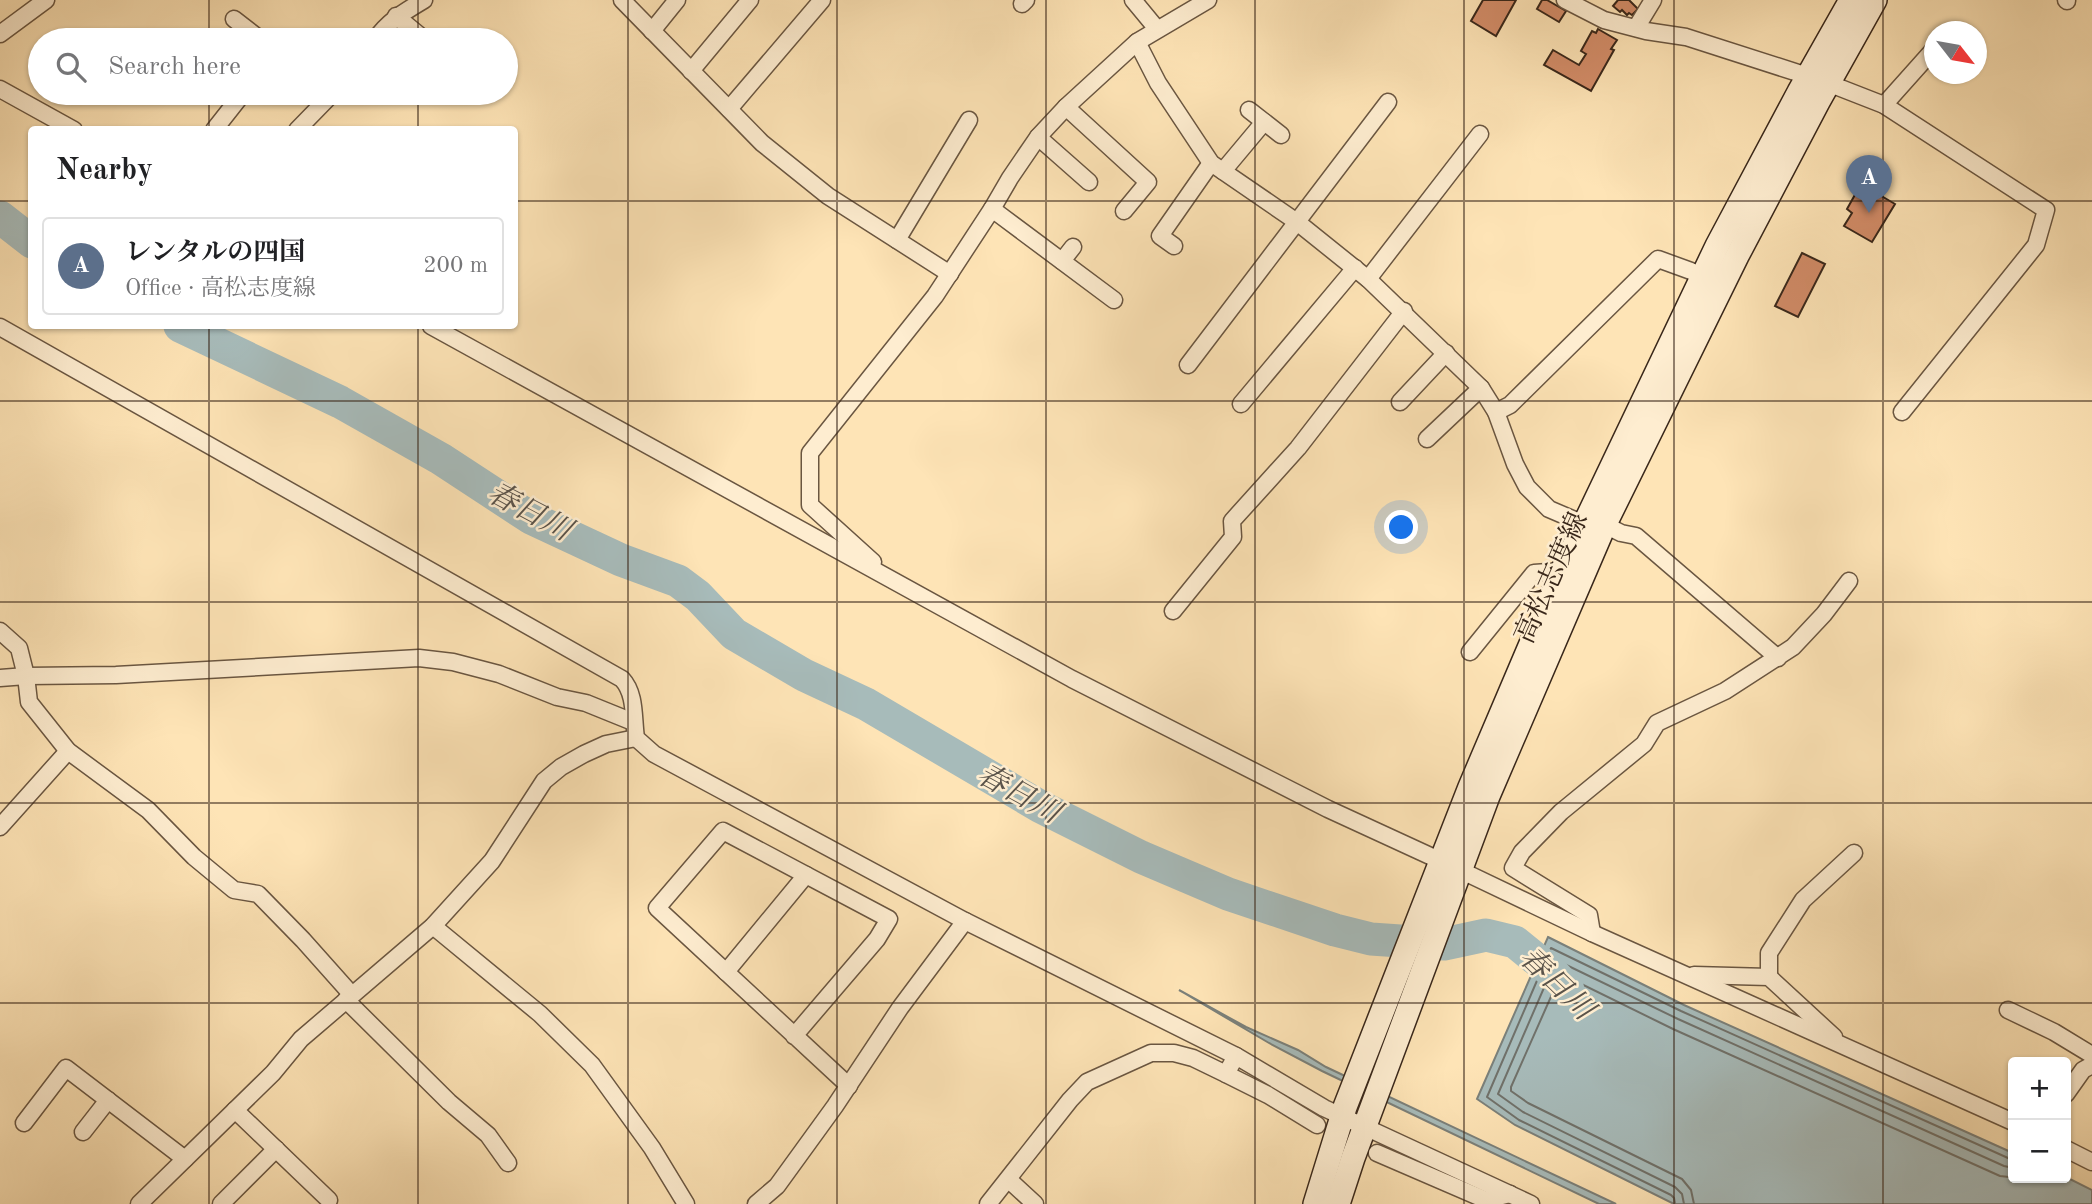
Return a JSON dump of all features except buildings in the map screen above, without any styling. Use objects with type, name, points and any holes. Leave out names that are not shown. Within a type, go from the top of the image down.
[{"type":"main road","name":"高松志度線","points":[[1338,1204],[1368,1122],[1501,711],[1562,571],[1594,524],[1737,256],[1818,80],[1851,0]]},
{"type":"main road","name":"高松志度線","points":[[1818,80],[1875,0]]},
{"type":"main road","name":"高松志度線","points":[[1315,1204],[1344,1112],[1449,872],[1493,783],[1594,524]]},
{"type":"street","points":[[0,34],[46,0]]},
{"type":"street","points":[[384,28],[396,16],[424,0]]},
{"type":"street","points":[[622,0],[762,143],[828,196],[950,274]]},
{"type":"street","points":[[652,31],[677,0]]},
{"type":"street","points":[[691,71],[750,0]]},
{"type":"street","points":[[729,109],[822,0]]},
{"type":"street","points":[[1133,0],[1157,29]]},
{"type":"street","points":[[891,579],[810,505],[810,453],[935,296],[1038,137],[1066,107],[1137,42],[1208,0]]},
{"type":"street","points":[[1565,0],[1604,20],[1636,29],[1686,37],[1818,80],[1884,105],[2046,211],[2036,245],[1902,412]]},
{"type":"street","points":[[1636,29],[1653,0]]},
{"type":"street","points":[[396,16],[410,28]]},
{"type":"street","points":[[234,19],[246,28]]},
{"type":"street","points":[[1137,42],[1158,83],[1217,167],[1297,222],[1362,274],[1404,311],[1481,388],[1496,412],[1515,464],[1527,487],[1549,509],[1636,536],[1778,657]]},
{"type":"street","points":[[1884,105],[1924,60]]},
{"type":"street","points":[[3,87],[28,102]]},
{"type":"street","points":[[1188,365],[1388,102]]},
{"type":"street","points":[[33,105],[67,126]]},
{"type":"street","points":[[222,126],[235,105]]},
{"type":"street","points":[[302,126],[320,105]]},
{"type":"street","points":[[1066,107],[1149,183],[1124,211]]},
{"type":"street","points":[[1249,110],[1281,135]]},
{"type":"street","points":[[897,240],[969,120]]},
{"type":"street","points":[[1174,246],[1160,236],[1217,167],[1264,122]]},
{"type":"street","points":[[1241,404],[1362,274],[1480,134]]},
{"type":"street","points":[[1038,137],[1089,183]]},
{"type":"street","points":[[992,209],[1114,300]]},
{"type":"street","points":[[1062,261],[1073,247]]},
{"type":"street","points":[[1496,412],[1510,405],[1658,259],[1691,271]]},
{"type":"street","points":[[1173,611],[1233,537],[1232,521],[1298,448],[1404,311]]},
{"type":"street","points":[[0,327],[614,673],[628,685],[634,730]]},
{"type":"street","points":[[436,329],[1072,679],[1449,872],[1685,974],[2009,1120]]},
{"type":"street","points":[[1400,402],[1446,353]]},
{"type":"street","points":[[1427,439],[1481,388]]},
{"type":"street","points":[[1470,652],[1534,573],[1562,571]]},
{"type":"street","points":[[1592,933],[1589,915],[1513,867],[1522,852],[1561,812],[1644,744],[1657,723],[1725,691],[1793,647],[1824,614],[1849,581]]},
{"type":"street","points":[[0,631],[19,648],[29,702],[68,751],[148,810],[194,857],[234,890],[258,894],[303,940],[349,997],[449,1102],[488,1135],[508,1163]]},
{"type":"street","points":[[0,678],[116,675],[419,658],[453,662],[499,674],[558,697],[586,703],[634,730],[654,754],[965,921],[1236,1056],[1324,1108],[1344,1112],[1368,1122],[1531,1204]]},
{"type":"street","points":[[139,1204],[273,1073],[300,1039],[433,926],[492,861],[544,782],[561,767],[634,730]]},
{"type":"street","points":[[0,827],[68,751]]},
{"type":"street","points":[[794,1035],[877,939],[889,919],[723,831],[657,908],[849,1086]]},
{"type":"street","points":[[1769,977],[1769,953],[1803,900],[1854,853]]},
{"type":"street","points":[[726,972],[806,875]]},
{"type":"street","points":[[756,1204],[777,1186],[849,1086],[900,1008],[965,921]]},
{"type":"street","points":[[433,926],[540,1014],[592,1065],[652,1148],[686,1204]]},
{"type":"street","points":[[1685,974],[1769,977],[1843,1045]]},
{"type":"street","points":[[2008,1010],[2054,1032],[2092,1055]]},
{"type":"street","points":[[988,1204],[1087,1082],[1151,1053],[1174,1053],[1193,1058],[1268,1095],[1317,1125]]},
{"type":"street","points":[[1226,1074],[1236,1056]]},
{"type":"street","points":[[2071,1087],[2083,1070],[2092,1065]]},
{"type":"street","points":[[24,1123],[66,1068],[185,1159]]},
{"type":"street","points":[[83,1132],[108,1100]]},
{"type":"street","points":[[235,1110],[329,1200]]},
{"type":"street","points":[[221,1204],[276,1149]]},
{"type":"street","points":[[2071,1152],[2092,1162]]},
{"type":"street","points":[[1377,1153],[1486,1200],[1510,1194]]},
{"type":"street","points":[[1009,1180],[1035,1204]]},
{"type":"water","points":[[1548,937],[1684,1005],[2008,1151],[2008,1183],[2071,1183],[2071,1180],[2092,1190],[2092,1204],[1674,1204],[1515,1125],[1477,1099]]},
{"type":"water","points":[[1179,990],[1326,1067],[1616,1204],[1599,1204],[1322,1071]]},
{"type":"waterway","name":"春日川","points":[[0,217],[28,239]]},
{"type":"waterway","name":"春日川","points":[[186,329],[340,402],[441,459],[531,518],[621,560],[678,581],[698,596],[734,634],[804,675],[866,704],[1041,807],[1141,857],[1228,894],[1335,930],[1371,939],[1444,944],[1486,935],[1515,942],[1552,972],[1568,990]]},
{"type":"place","name":"レンタルの四国","points":[[1869,213]]}]
